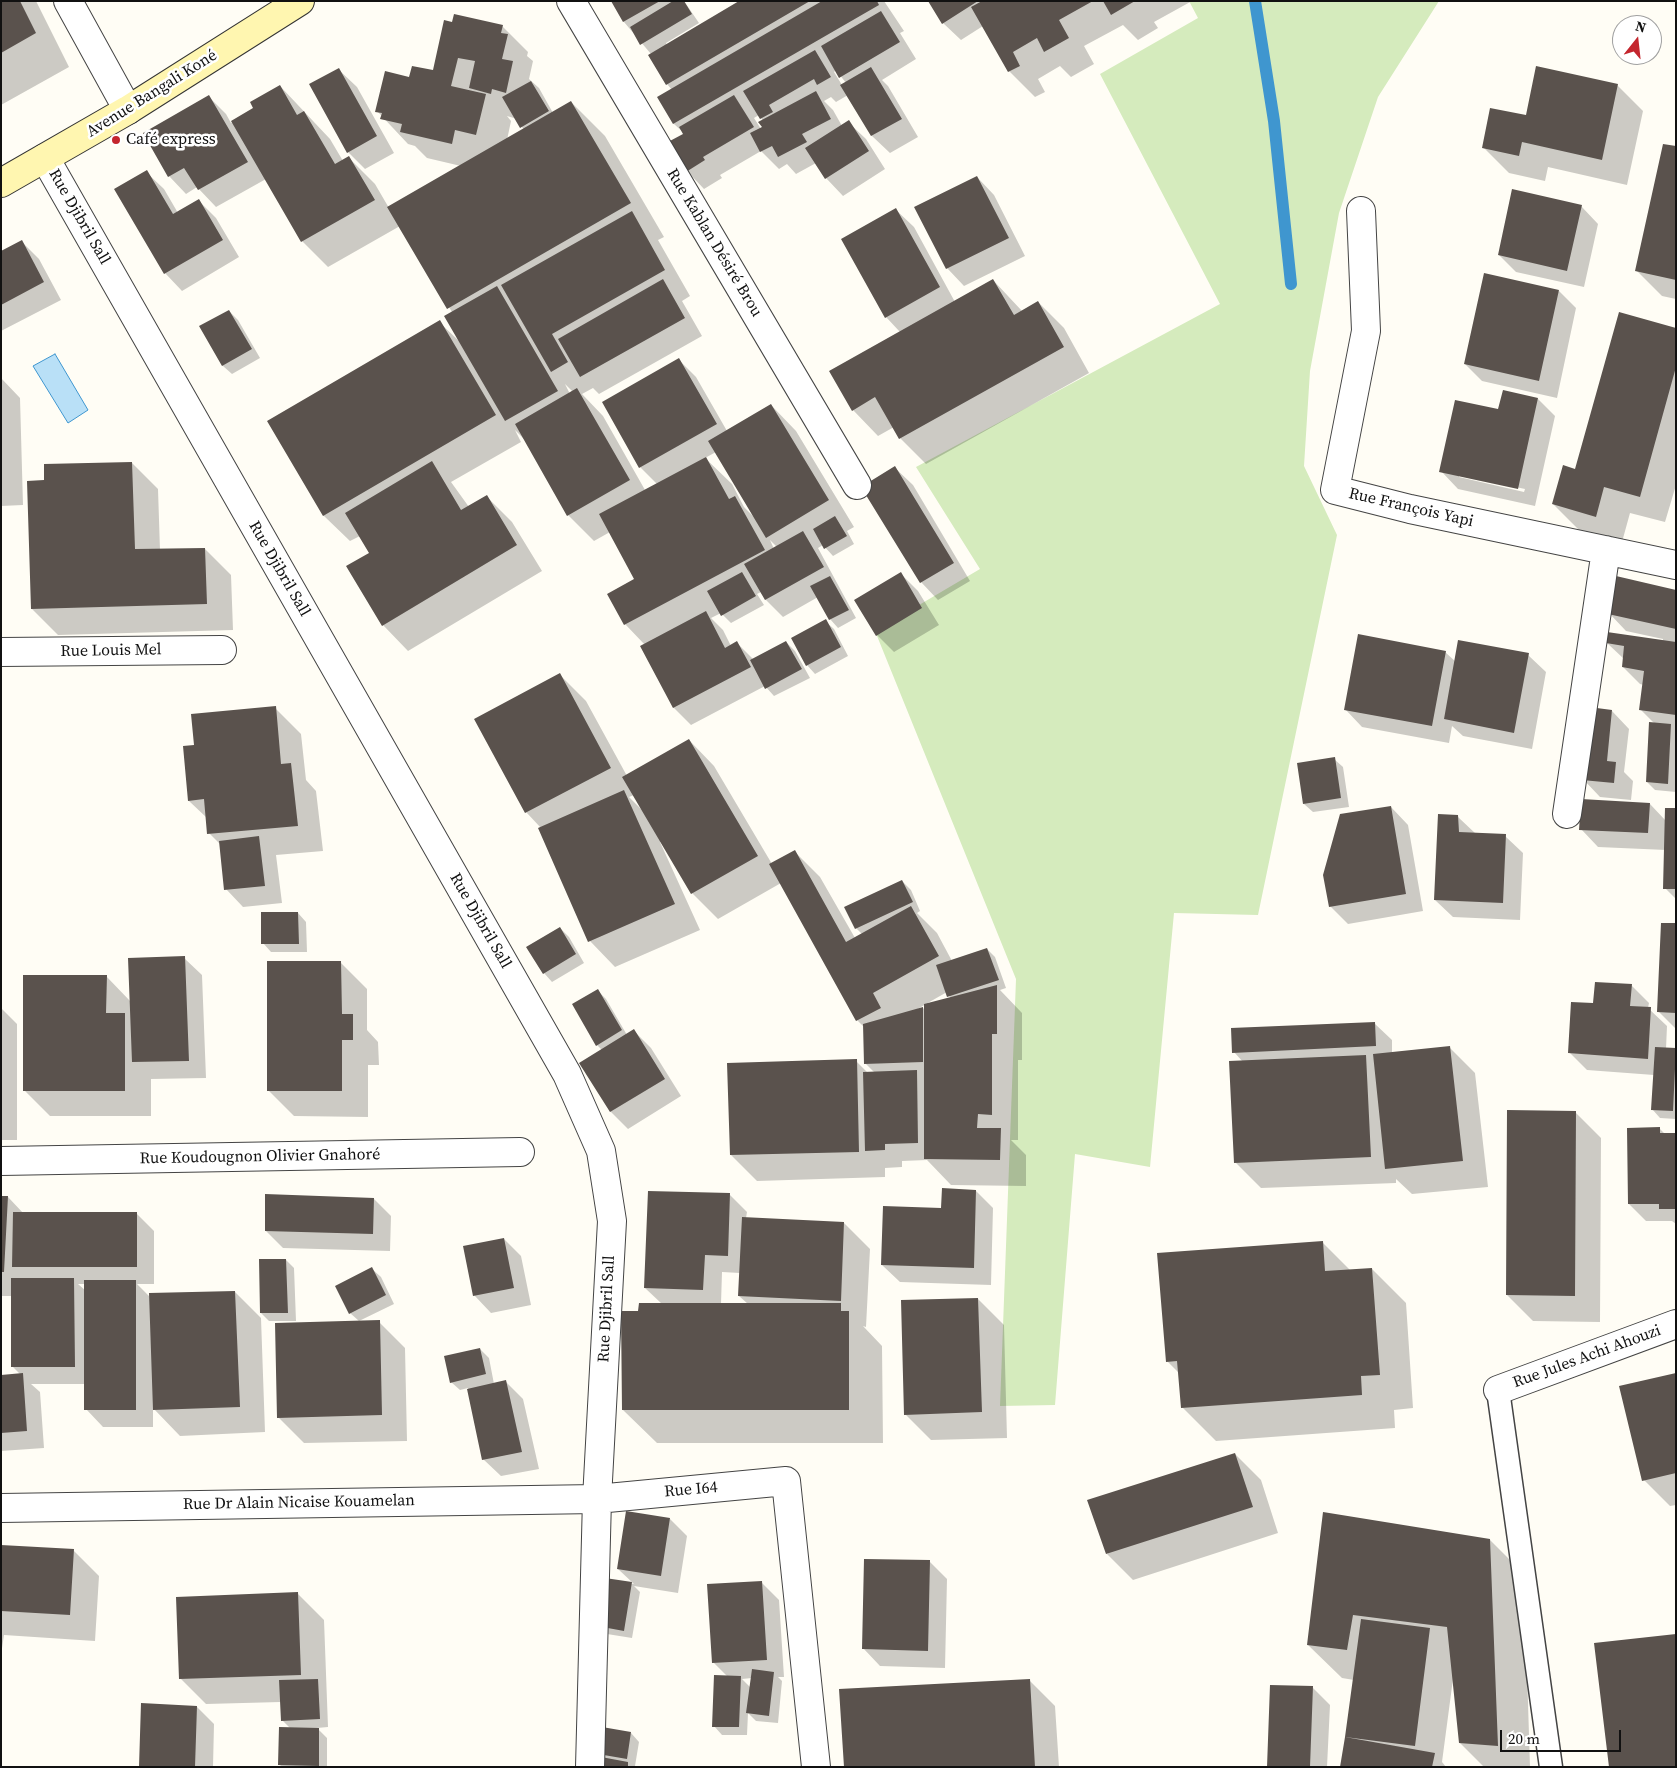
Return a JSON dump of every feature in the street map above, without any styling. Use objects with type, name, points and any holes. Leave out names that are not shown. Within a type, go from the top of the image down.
[{"type":"street","points":[[68,1],[128,110]]},
{"type":"street","name":"Avenue Bangali Koné","points":[[1,183],[128,110],[300,1]]},
{"type":"street","name":"Rue Kablan Désiré Brou","points":[[571,1],[857,485]]},
{"type":"street","name":"Rue Djibril Sall","points":[[45,158],[567,1074],[601,1151],[612,1221],[597,1499],[590,1767]]},
{"type":"street","name":"Rue François Yapi","points":[[1361,211],[1366,332],[1335,490],[1410,509],[1676,565]]},
{"type":"street","points":[[1567,814],[1606,550]]},
{"type":"street","name":"Rue Louis Mel","points":[[1,652],[222,650]]},
{"type":"street","name":"Rue Koudougnon Olivier Gnahoré","points":[[1,1161],[520,1152]]},
{"type":"street","name":"Rue Jules Achi Ahouzi","points":[[1498,1390],[1676,1324]]},
{"type":"street","name":"Rue I64","points":[[597,1499],[786,1481],[816,1767]]},
{"type":"street","name":"Rue Dr Alain Nicaise Kouamelan","points":[[1,1508],[597,1499]]},
{"type":"lane","points":[[1498,1390],[1551,1767]]},
{"type":"green space","points":[[1189,1],[1439,1],[1378,97],[1339,213],[1310,371],[1304,466],[1337,535],[1258,915],[1174,913],[1150,1167],[1075,1154],[1055,1405],[1000,1406],[1016,979],[875,631],[980,569],[916,467],[1220,304],[1100,74],[1198,18]]},
{"type":"water","points":[[55,354],[88,410],[68,423],[33,366]]},
{"type":"building","points":[[1,1],[20,1],[36,33],[1,53]]},
{"type":"building","points":[[611,1],[660,1],[623,22]]},
{"type":"building","points":[[673,1],[684,1],[692,14],[640,45],[630,27]]},
{"type":"building","points":[[739,1],[810,1],[666,85],[648,55]]},
{"type":"building","points":[[822,1],[877,1],[879,5],[673,124],[657,97]]},
{"type":"building","points":[[928,1],[978,1],[942,24]]},
{"type":"building","points":[[982,1],[1093,1],[1059,20],[1069,38],[1044,52],[1037,38],[1013,52],[1020,66],[1008,72],[971,7]]},
{"type":"building","points":[[1103,1],[1135,1],[1111,15]]},
{"type":"building","points":[[881,11],[900,42],[839,78],[821,46]]},
{"type":"building","points":[[454,14],[503,25],[501,33],[508,34],[502,59],[513,61],[506,93],[492,89],[491,94],[469,88],[475,61],[458,58],[451,86],[486,94],[476,135],[455,130],[452,144],[400,132],[402,124],[380,119],[382,113],[375,112],[385,71],[409,77],[412,66],[433,70],[444,20],[452,22]]},
{"type":"building","points":[[815,50],[831,77],[817,85],[814,79],[769,105],[773,112],[760,119],[743,91]]},
{"type":"building","points":[[1536,66],[1618,84],[1602,160],[1522,142],[1519,156],[1482,148],[1490,108],[1526,115]]},
{"type":"building","points":[[871,67],[902,119],[871,136],[840,85]]},
{"type":"building","points":[[339,68],[377,136],[347,153],[309,84]]},
{"type":"building","points":[[531,81],[549,111],[520,128],[502,97]]},
{"type":"building","points":[[280,85],[297,115],[304,111],[335,164],[349,156],[375,200],[301,242],[231,121],[253,108],[250,102]]},
{"type":"building","points":[[816,91],[831,119],[802,134],[807,142],[778,157],[772,146],[760,152],[750,133],[762,127],[758,122]]},
{"type":"building","points":[[209,95],[248,162],[198,190],[184,168],[168,177],[143,133]]},
{"type":"building","points":[[734,95],[754,127],[703,157],[705,160],[686,172],[668,142],[683,134],[679,127]]},
{"type":"building","points":[[571,101],[631,203],[447,309],[387,207]]},
{"type":"building","points":[[849,120],[869,151],[825,179],[805,148]]},
{"type":"building","points":[[1663,144],[1676,146],[1676,280],[1635,271]]},
{"type":"building","points":[[147,170],[173,214],[199,199],[223,240],[164,274],[114,189]]},
{"type":"building","points":[[977,176],[1009,238],[946,269],[914,207]]},
{"type":"building","points":[[1512,189],[1582,205],[1567,271],[1498,255]]},
{"type":"building","points":[[896,208],[940,287],[885,318],[841,239]]},
{"type":"building","points":[[632,211],[665,270],[552,334],[568,362],[551,372],[501,285]]},
{"type":"building","points":[[22,240],[44,282],[1,305],[1,251]]},
{"type":"building","points":[[1484,273],[1559,290],[1539,381],[1464,364]]},
{"type":"building","points":[[663,279],[685,318],[580,377],[558,339]]},
{"type":"building","points":[[993,279],[1014,315],[1038,301],[1064,347],[899,439],[875,397],[852,411],[829,371]]},
{"type":"building","points":[[497,286],[558,391],[505,421],[444,316]]},
{"type":"building","points":[[229,310],[252,349],[222,366],[199,326]]},
{"type":"building","points":[[1619,312],[1676,328],[1676,367],[1640,497],[1604,487],[1596,517],[1552,504],[1563,465],[1575,469]]},
{"type":"building","points":[[440,320],[496,415],[323,516],[267,421]]},
{"type":"building","points":[[679,358],[717,424],[639,468],[602,402]]},
{"type":"building","points":[[577,388],[630,480],[567,516],[515,424]]},
{"type":"building","points":[[1503,390],[1538,398],[1518,489],[1439,472],[1455,400],[1498,409]]},
{"type":"building","points":[[771,404],[829,500],[766,538],[708,441]]},
{"type":"building","points":[[706,457],[729,499],[735,496],[765,550],[624,625],[607,594],[634,579],[599,514]]},
{"type":"building","points":[[432,461],[461,510],[487,495],[517,545],[382,626],[346,566],[369,553],[345,513]]},
{"type":"building","points":[[132,462],[135,549],[205,548],[207,604],[31,609],[27,481],[44,480],[44,464]]},
{"type":"building","points":[[895,466],[954,563],[920,583],[861,487]]},
{"type":"building","points":[[835,516],[847,536],[824,549],[813,529]]},
{"type":"building","points":[[803,531],[824,567],[765,600],[744,564]]},
{"type":"building","points":[[742,572],[756,596],[721,616],[707,591]]},
{"type":"building","points":[[901,572],[922,608],[876,636],[854,600]]},
{"type":"building","points":[[830,576],[849,610],[829,620],[810,586]]},
{"type":"building","points":[[1616,576],[1676,590],[1676,629],[1608,614]]},
{"type":"building","points":[[706,611],[725,648],[737,641],[751,667],[673,708],[640,646]]},
{"type":"building","points":[[826,619],[841,647],[806,666],[791,638]]},
{"type":"building","points":[[1607,632],[1676,642],[1676,715],[1639,710],[1644,671],[1622,667],[1624,646],[1606,643]]},
{"type":"building","points":[[1358,634],[1446,651],[1432,726],[1344,710]]},
{"type":"building","points":[[1458,640],[1529,653],[1514,733],[1444,719]]},
{"type":"building","points":[[786,641],[802,669],[765,689],[750,660]]},
{"type":"building","points":[[560,673],[611,768],[525,813],[474,719]]},
{"type":"building","points":[[276,706],[281,764],[291,763],[298,826],[207,834],[204,799],[188,801],[183,746],[194,745],[191,714]]},
{"type":"building","points":[[1589,707],[1612,710],[1607,761],[1616,762],[1614,783],[1582,780]]},
{"type":"building","points":[[1649,722],[1671,724],[1668,784],[1646,782]]},
{"type":"building","points":[[689,739],[758,856],[691,894],[622,777]]},
{"type":"building","points":[[1335,757],[1341,798],[1303,804],[1297,763]]},
{"type":"building","points":[[624,790],[675,904],[588,942],[538,828]]},
{"type":"building","points":[[1581,799],[1650,803],[1648,833],[1579,830]]},
{"type":"building","points":[[1391,806],[1406,894],[1329,907],[1323,875],[1340,814]]},
{"type":"building","points":[[1665,808],[1676,808],[1676,889],[1663,889]]},
{"type":"building","points":[[1438,814],[1458,815],[1459,832],[1506,834],[1503,903],[1434,900]]},
{"type":"building","points":[[259,836],[265,886],[224,890],[219,841]]},
{"type":"building","points":[[795,850],[846,942],[911,906],[939,956],[873,993],[881,1008],[856,1021],[769,864]]},
{"type":"building","points":[[902,880],[913,902],[855,929],[844,907]]},
{"type":"building","points":[[261,912],[298,912],[299,944],[261,944]]},
{"type":"building","points":[[1661,923],[1676,923],[1676,1013],[1657,1012]]},
{"type":"building","points":[[560,927],[576,954],[543,974],[526,947]]},
{"type":"building","points":[[987,948],[999,980],[947,997],[936,965]]},
{"type":"building","points":[[185,956],[189,1061],[132,1062],[128,958]]},
{"type":"building","points":[[267,961],[341,961],[342,1014],[353,1014],[353,1040],[342,1040],[342,1091],[267,1091]]},
{"type":"building","points":[[23,975],[107,975],[106,1013],[125,1013],[125,1091],[23,1091]]},
{"type":"building","points":[[1595,982],[1632,984],[1630,1006],[1651,1007],[1648,1059],[1568,1053],[1571,1002],[1593,1003]]},
{"type":"building","points":[[997,985],[997,1034],[992,1034],[992,1115],[978,1114],[977,1128],[1001,1128],[1000,1160],[924,1159],[924,1004]]},
{"type":"building","points":[[598,989],[622,1030],[596,1046],[572,1004]]},
{"type":"building","points":[[923,1007],[923,1062],[864,1064],[863,1024]]},
{"type":"building","points":[[1375,1022],[1376,1046],[1232,1053],[1231,1028]]},
{"type":"building","points":[[634,1029],[665,1079],[610,1112],[579,1063]]},
{"type":"building","points":[[1450,1046],[1463,1161],[1385,1169],[1373,1054]]},
{"type":"building","points":[[1655,1047],[1676,1048],[1673,1111],[1651,1110]]},
{"type":"building","points":[[1366,1055],[1371,1157],[1234,1163],[1229,1061]]},
{"type":"building","points":[[857,1059],[859,1152],[730,1155],[727,1063]]},
{"type":"building","points":[[917,1070],[918,1143],[885,1144],[885,1150],[865,1151],[863,1072]]},
{"type":"building","points":[[1507,1110],[1576,1111],[1575,1296],[1506,1295]]},
{"type":"building","points":[[1660,1127],[1660,1133],[1676,1133],[1676,1209],[1659,1209],[1659,1204],[1628,1204],[1627,1128]]},
{"type":"building","points":[[942,1188],[976,1190],[974,1268],[881,1265],[883,1206],[941,1208]]},
{"type":"building","points":[[648,1191],[730,1193],[728,1256],[705,1255],[703,1290],[644,1288]]},
{"type":"building","points":[[265,1194],[374,1198],[373,1234],[265,1231]]},
{"type":"building","points":[[1,1196],[8,1196],[4,1272],[1,1272]]},
{"type":"building","points":[[13,1212],[137,1212],[137,1267],[12,1267]]},
{"type":"building","points":[[742,1217],[844,1222],[841,1301],[738,1296]]},
{"type":"building","points":[[504,1238],[514,1288],[473,1296],[463,1246]]},
{"type":"building","points":[[1323,1241],[1325,1271],[1372,1268],[1380,1375],[1361,1376],[1362,1395],[1181,1408],[1177,1361],[1166,1362],[1157,1253]]},
{"type":"building","points":[[259,1259],[286,1259],[288,1313],[260,1313]]},
{"type":"building","points":[[372,1267],[386,1295],[349,1314],[335,1286]]},
{"type":"building","points":[[11,1278],[74,1278],[75,1367],[11,1367]]},
{"type":"building","points":[[84,1280],[136,1280],[136,1410],[84,1410]]},
{"type":"building","points":[[235,1291],[240,1407],[153,1410],[149,1293]]},
{"type":"building","points":[[978,1298],[982,1412],[904,1415],[901,1300]]},
{"type":"building","points":[[639,1303],[841,1303],[841,1311],[849,1311],[849,1410],[622,1410],[621,1311],[638,1311]]},
{"type":"building","points":[[380,1320],[382,1415],[277,1418],[275,1323]]},
{"type":"building","points":[[480,1348],[486,1374],[450,1383],[444,1356]]},
{"type":"building","points":[[23,1373],[27,1431],[1,1433],[1,1375]]},
{"type":"building","points":[[1676,1373],[1676,1473],[1642,1481],[1619,1386]]},
{"type":"building","points":[[506,1380],[522,1452],[482,1460],[467,1389]]},
{"type":"building","points":[[1235,1453],[1253,1507],[1106,1554],[1087,1500]]},
{"type":"building","points":[[626,1511],[670,1518],[661,1576],[617,1569]]},
{"type":"building","points":[[1323,1512],[1490,1539],[1498,1746],[1459,1743],[1447,1627],[1353,1615],[1347,1650],[1307,1645]]},
{"type":"building","points":[[1,1545],[74,1549],[70,1615],[1,1611]]},
{"type":"building","points":[[864,1559],[930,1560],[928,1651],[862,1649]]},
{"type":"building","points":[[605,1578],[632,1582],[624,1631],[597,1626]]},
{"type":"building","points":[[762,1581],[767,1660],[712,1663],[707,1584]]},
{"type":"building","points":[[298,1592],[301,1675],[179,1679],[176,1597]]},
{"type":"building","points":[[1361,1619],[1430,1628],[1415,1746],[1345,1737]]},
{"type":"building","points":[[1676,1634],[1676,1767],[1609,1767],[1594,1643]]},
{"type":"building","points":[[752,1669],[774,1672],[769,1716],[746,1713]]},
{"type":"building","points":[[714,1675],[741,1676],[739,1727],[712,1727]]},
{"type":"building","points":[[318,1679],[320,1719],[281,1721],[279,1680]]},
{"type":"building","points":[[1030,1679],[1035,1767],[844,1767],[839,1689]]},
{"type":"building","points":[[1270,1685],[1313,1686],[1310,1767],[1267,1767]]},
{"type":"building","points":[[141,1703],[197,1706],[195,1767],[139,1767]]},
{"type":"building","points":[[279,1727],[319,1728],[319,1766],[278,1765]]},
{"type":"building","points":[[602,1727],[631,1732],[627,1759],[598,1754]]},
{"type":"building","points":[[1345,1737],[1435,1753],[1432,1767],[1340,1767]]},
{"type":"building","points":[[601,1757],[628,1762],[628,1767],[599,1767]]},
{"type":"waterway","points":[[1255,1],[1274,121],[1291,284]]},
{"type":"place","name":"Café express","points":[[116,140]]}]
